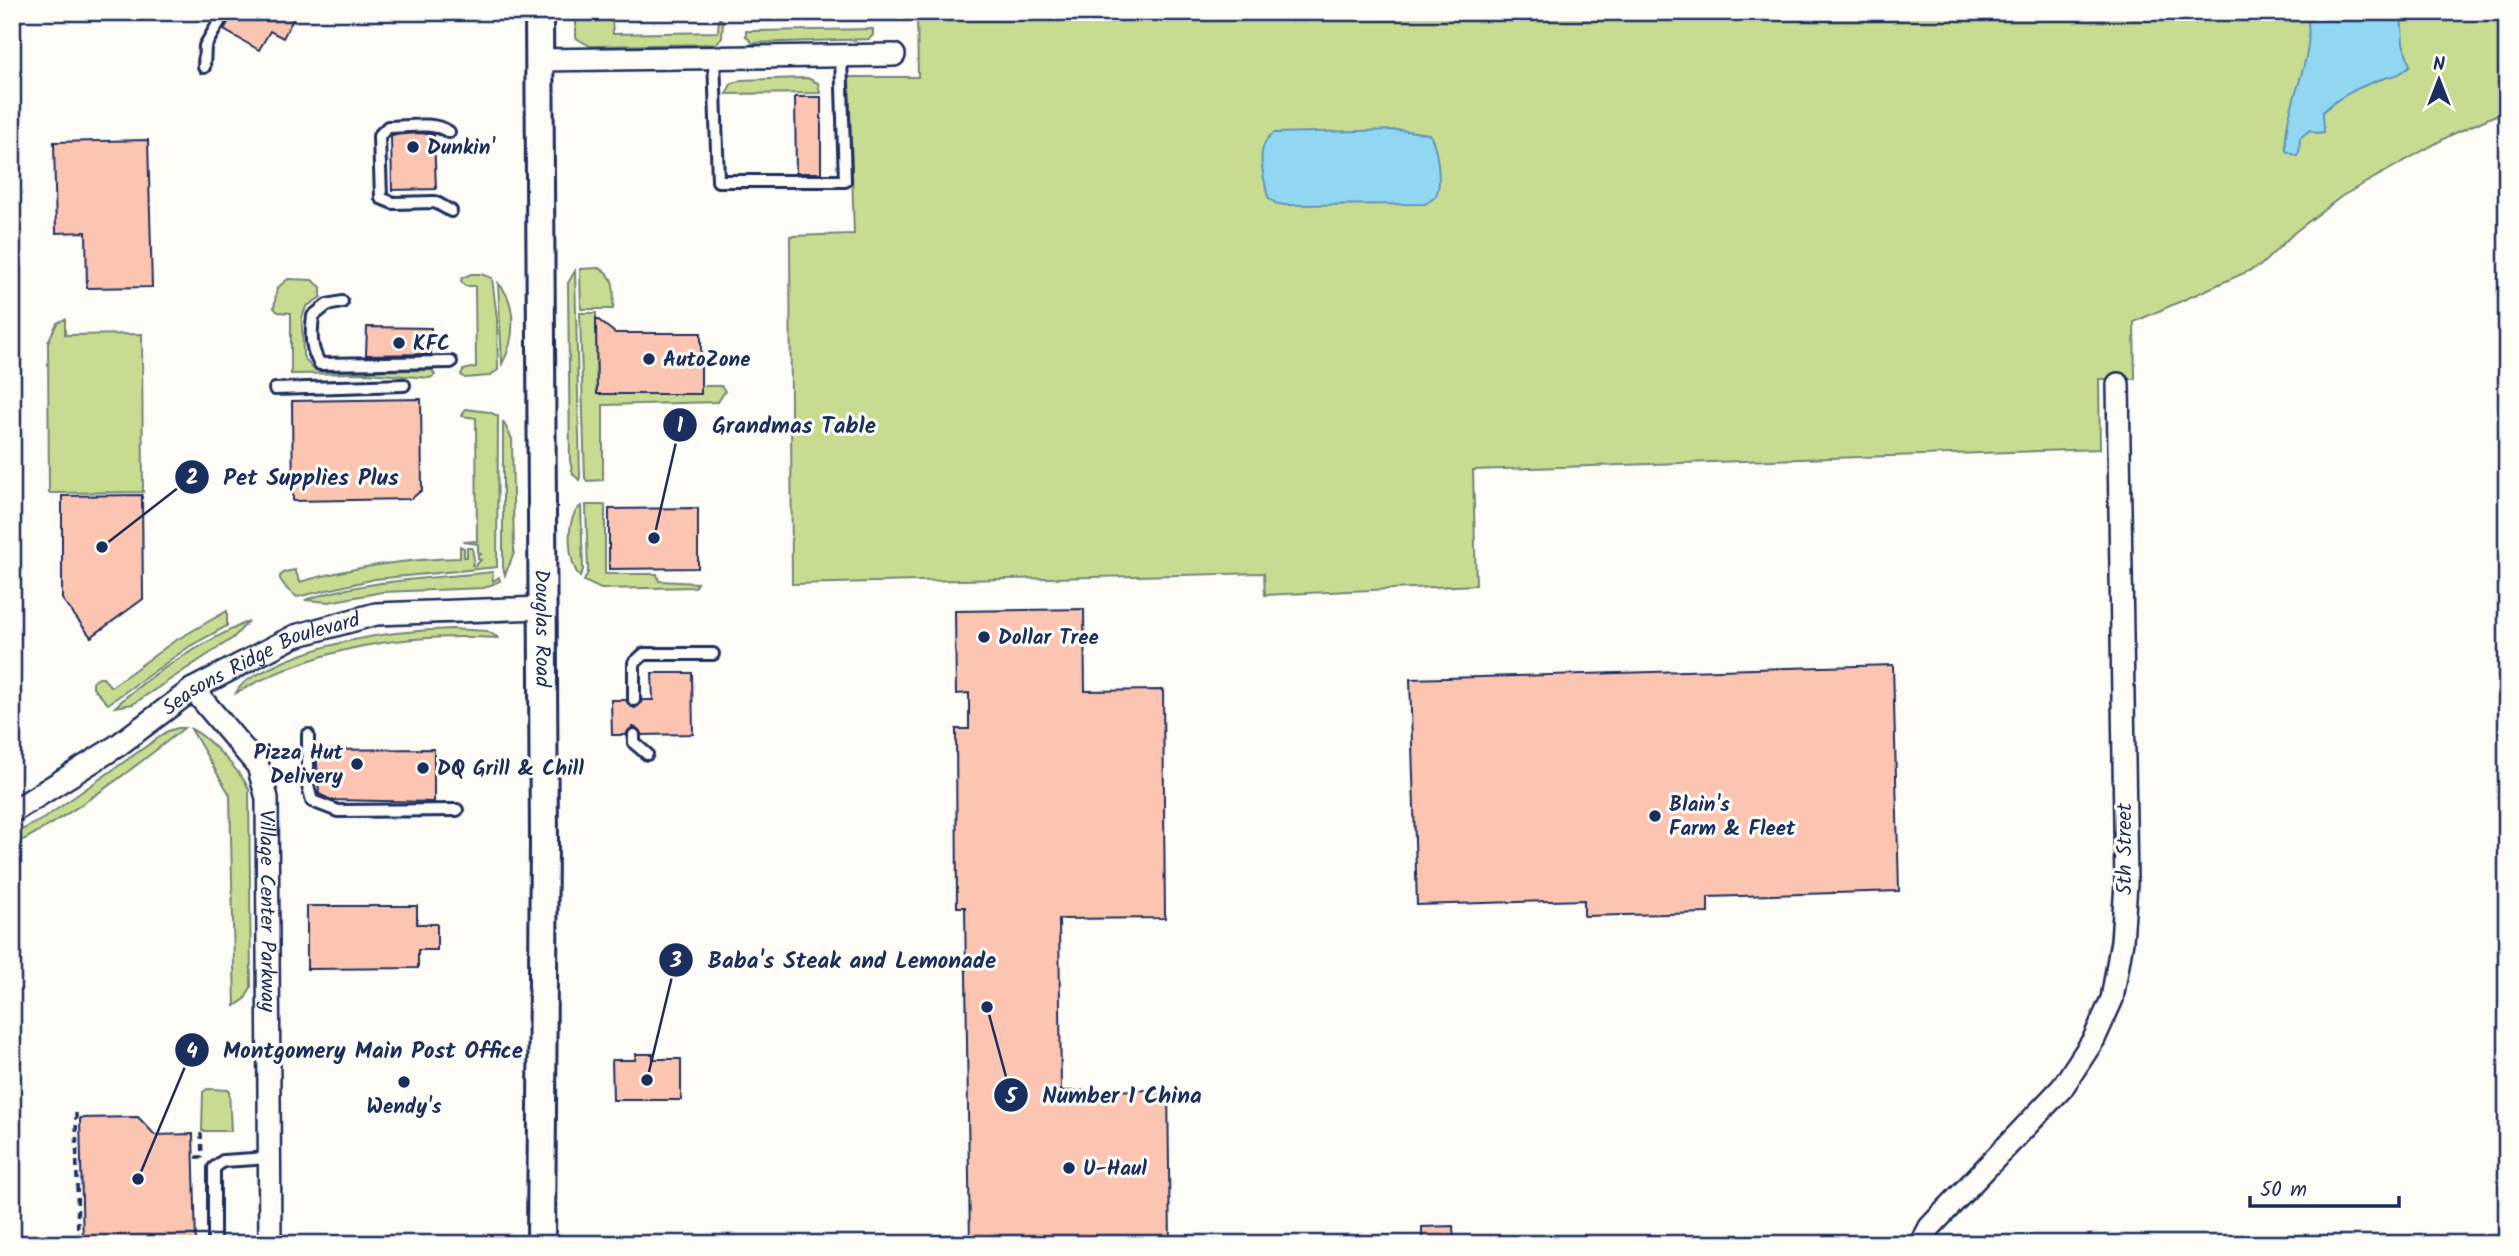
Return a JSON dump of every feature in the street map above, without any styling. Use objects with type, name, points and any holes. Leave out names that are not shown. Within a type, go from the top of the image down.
[{"type":"street","name":"Douglas Road","points":[[539,12],[544,856],[541,1244]]},
{"type":"street","points":[[540,60],[894,55]]},
{"type":"street","name":"5th Street","points":[[1921,1244],[1930,1227],[2062,1088],[2094,1039],[2112,999],[2122,941],[2126,884],[2118,384]]},
{"type":"street","name":"Seasons Ridge Boulevard","points":[[12,812],[117,746],[193,689],[295,636],[376,614],[542,608]]},
{"type":"street","name":"Village Center Parkway","points":[[193,689],[258,765],[267,798],[270,1244]]},
{"type":"lane","points":[[204,67],[205,46],[225,12]]},
{"type":"lane","points":[[714,58],[718,181],[845,181],[841,56]]},
{"type":"lane","points":[[449,132],[442,127],[431,125],[388,127],[379,136],[378,156],[381,198],[393,203],[435,202],[450,211]]},
{"type":"lane","points":[[342,302],[327,305],[313,316],[313,352],[320,364],[451,362]]},
{"type":"lane","points":[[275,389],[404,385]]},
{"type":"lane","points":[[634,700],[634,663],[644,654],[713,654]]},
{"type":"lane","points":[[308,735],[308,786],[312,801],[338,811],[457,810]]},
{"type":"lane","points":[[634,735],[634,743],[647,754]]},
{"type":"lane","points":[[214,1244],[214,1168],[223,1161],[270,1158]]},
{"type":"path","points":[[76,1113],[78,1244]]},
{"type":"path","points":[[196,1157],[202,1157],[201,1133]]},
{"type":"green space","points":[[576,12],[596,12],[596,19],[612,19],[613,34],[718,32],[719,17],[723,21],[722,38],[716,44],[590,46],[576,38]]},
{"type":"green space","points":[[917,12],[2507,12],[2507,110],[2451,135],[2342,196],[2295,232],[2260,266],[2134,322],[2135,379],[2099,379],[2100,449],[1473,470],[1476,585],[1265,595],[1264,573],[792,584],[790,236],[854,234],[849,77],[918,77]]},
{"type":"green space","points":[[873,29],[873,35],[869,39],[752,43],[746,36],[746,31]]},
{"type":"green space","points":[[807,78],[818,83],[820,93],[726,94],[731,84],[741,80]]},
{"type":"green space","points":[[599,268],[612,280],[613,309],[581,309],[580,269]]},
{"type":"green space","points":[[575,271],[579,480],[573,474],[570,461],[568,283]]},
{"type":"green space","points":[[471,274],[492,278],[497,319],[498,370],[489,376],[465,378],[461,375],[463,370],[476,367],[475,286],[465,286],[461,281]]},
{"type":"green space","points":[[288,279],[312,280],[321,287],[321,297],[306,307],[302,318],[303,356],[313,369],[432,370],[435,375],[430,378],[366,373],[291,374],[291,313],[278,312],[274,308],[277,288]]},
{"type":"green space","points":[[498,283],[509,301],[512,322],[510,344],[502,364]]},
{"type":"green space","points":[[580,313],[596,313],[597,394],[701,394],[701,386],[721,386],[725,391],[718,402],[603,405],[603,480],[587,481],[585,478]]},
{"type":"green space","points":[[65,319],[65,335],[142,334],[143,492],[49,493],[48,342],[57,323]]},
{"type":"green space","points":[[465,409],[498,416],[497,567],[375,579],[297,597],[287,589],[280,576],[295,570],[300,582],[379,565],[460,558],[460,546],[464,548],[464,557],[467,557],[467,548],[472,548],[472,565],[475,566],[481,560],[478,559],[478,555],[482,554],[478,553],[478,544],[463,542],[477,541],[476,418],[462,416]]},
{"type":"green space","points":[[503,421],[512,439],[514,553],[505,575],[503,567]]},
{"type":"green space","points":[[586,505],[605,505],[605,574],[657,574],[659,581],[697,583],[695,587],[601,589],[584,581],[588,572]]},
{"type":"green space","points":[[581,506],[583,570],[580,577],[573,562],[570,530],[572,520]]},
{"type":"green space","points":[[492,572],[493,581],[499,577],[500,581],[484,588],[382,592],[329,602],[305,600],[374,584]]},
{"type":"green space","points":[[227,611],[227,626],[190,646],[108,704],[93,688],[93,682],[99,678],[103,678],[111,687],[173,642]]},
{"type":"green space","points":[[249,621],[233,638],[133,704],[115,707],[145,681],[179,659]]},
{"type":"green space","points":[[451,629],[487,631],[499,638],[429,638],[363,646],[299,664],[236,693],[242,684],[255,675],[313,650],[381,635]]},
{"type":"green space","points":[[184,728],[101,791],[12,846],[12,835],[43,819],[168,731]]},
{"type":"green space","points":[[191,729],[224,756],[249,790],[251,987],[245,999],[235,1006],[230,795]]},
{"type":"green space","points":[[207,1089],[229,1090],[231,1131],[202,1131],[203,1092]]},
{"type":"water","points":[[2306,12],[2401,12],[2403,43],[2410,65],[2398,74],[2355,90],[2329,107],[2323,112],[2324,132],[2316,133],[2310,130],[2300,138],[2297,156],[2286,151],[2286,133],[2308,47]]},
{"type":"water","points":[[1400,130],[1429,134],[1432,139],[1439,184],[1435,197],[1425,204],[1284,205],[1275,203],[1268,197],[1262,154],[1268,139],[1274,133]]},
{"type":"building","points":[[233,12],[297,12],[283,38],[270,31],[259,50],[224,30]]},
{"type":"building","points":[[795,97],[821,97],[821,173],[796,173]]},
{"type":"building","name":"Dunkin'","points":[[391,135],[434,135],[436,189],[392,190]]},
{"type":"building","points":[[148,140],[152,287],[87,288],[86,232],[56,233],[54,142]]},
{"type":"building","name":"AutoZone","points":[[596,318],[615,333],[701,333],[701,394],[597,394]]},
{"type":"building","name":"KFC","points":[[367,327],[431,328],[431,354],[366,355]]},
{"type":"building","points":[[421,399],[422,490],[411,499],[293,501],[292,401]]},
{"type":"building","points":[[142,495],[143,599],[91,637],[62,599],[62,496]]},
{"type":"building","points":[[698,508],[698,568],[609,569],[609,509]]},
{"type":"building","points":[[1084,609],[1085,691],[1163,690],[1165,918],[1059,919],[1061,1091],[1168,1090],[1170,1244],[970,1244],[965,907],[957,907],[956,729],[969,729],[969,693],[956,694],[955,611]]},
{"type":"building","name":"Blain's Farm & Fleet","points":[[1893,665],[1899,891],[1708,897],[1708,913],[1584,916],[1584,900],[1417,905],[1410,679]]},
{"type":"building","points":[[652,673],[692,673],[693,734],[642,735],[633,727],[626,735],[612,735],[611,700],[626,700],[635,708],[642,700],[653,700]]},
{"type":"building","points":[[434,749],[434,802],[331,800],[319,794],[316,750]]},
{"type":"building","points":[[307,906],[417,906],[417,924],[437,924],[437,950],[418,950],[418,968],[307,969]]},
{"type":"building","points":[[636,1054],[653,1054],[653,1059],[681,1059],[681,1100],[613,1100],[612,1060],[635,1060]]},
{"type":"building","points":[[138,1117],[155,1135],[193,1134],[196,1244],[83,1244],[80,1118]]},
{"type":"building","points":[[1453,1226],[1454,1244],[1422,1244],[1422,1227]]},
{"type":"place","name":"Dunkin'","points":[[413,147]]},
{"type":"place","name":"KFC","points":[[399,343]]},
{"type":"place","name":"AutoZone","points":[[649,359]]},
{"type":"place","name":"Grandmas Table","points":[[654,538]]},
{"type":"place","name":"Pet Supplies Plus","points":[[102,547]]},
{"type":"place","name":"Dollar Tree","points":[[984,637]]},
{"type":"place","name":"Pizza Hut Delivery","points":[[357,764]]},
{"type":"place","name":"DQ Grill & Chill","points":[[423,768]]},
{"type":"place","name":"Blain's Farm & Fleet","points":[[1655,816]]},
{"type":"place","name":"Number 1 China","points":[[987,1007]]},
{"type":"place","name":"Baba's Steak and Lemonade","points":[[647,1080]]},
{"type":"place","name":"Wendy's","points":[[404,1082]]},
{"type":"place","name":"U-Haul","points":[[1069,1168]]},
{"type":"place","name":"Montgomery Main Post Office","points":[[138,1179]]}]
